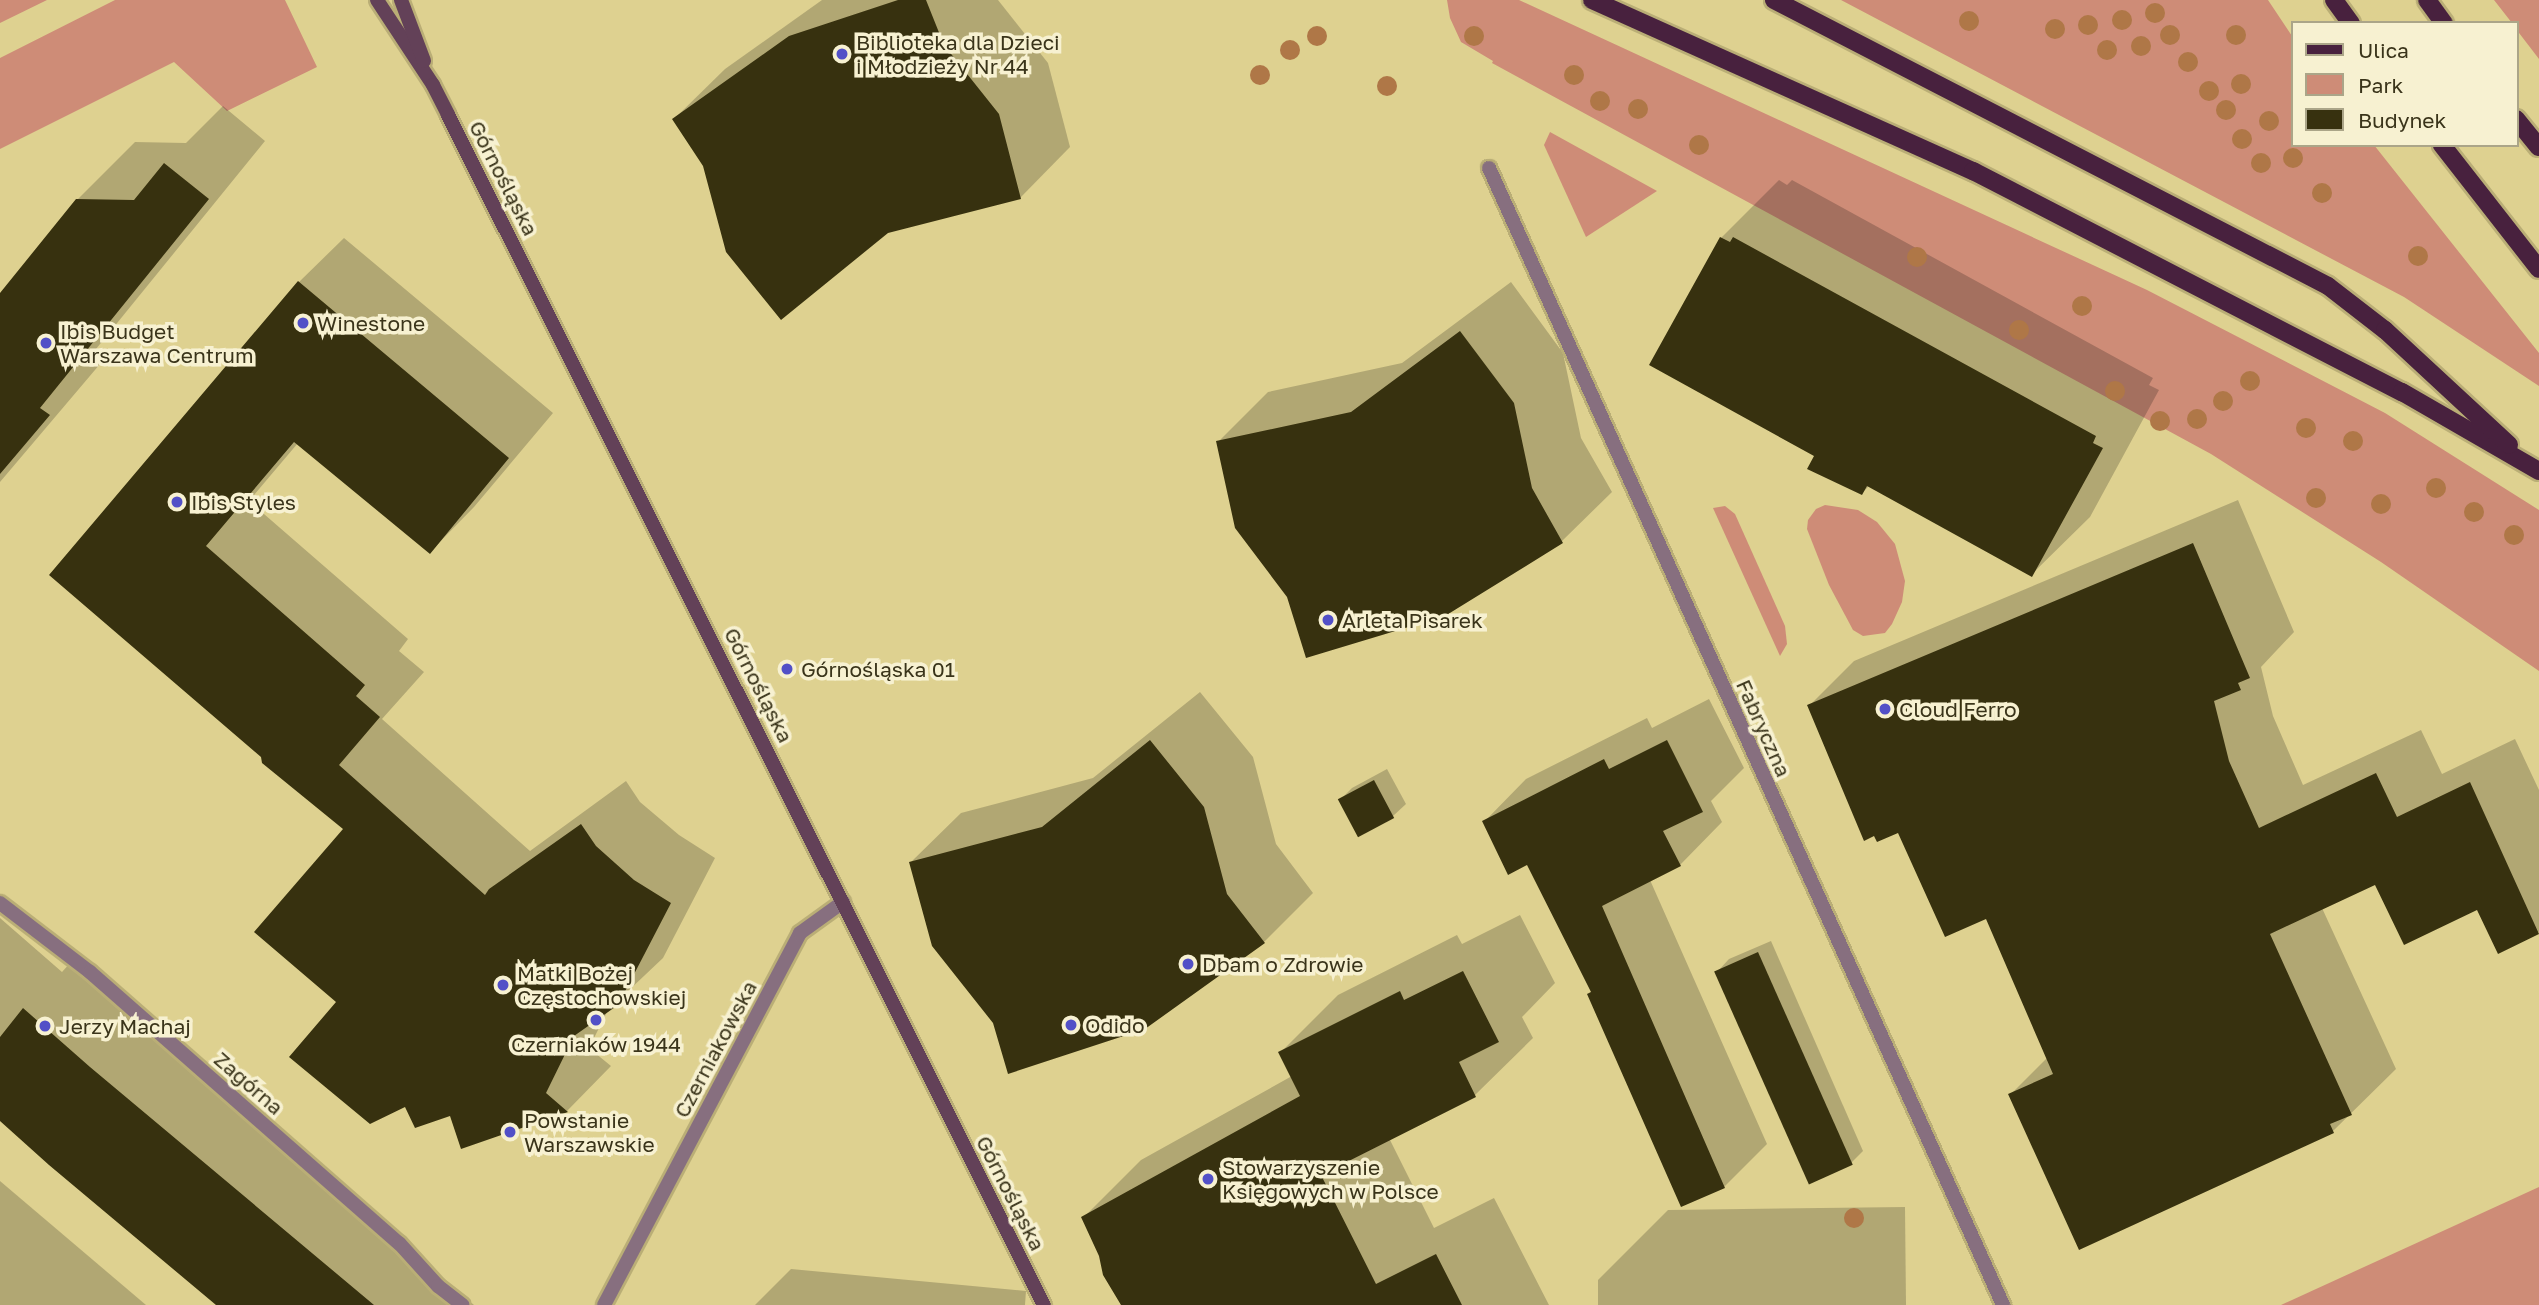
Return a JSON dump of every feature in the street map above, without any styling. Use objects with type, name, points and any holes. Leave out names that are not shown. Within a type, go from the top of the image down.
[{"type":"main road","points":[[1592,0],[1973,171],[2402,392],[2537,470]]},
{"type":"main road","points":[[1774,0],[2328,286],[2385,330],[2537,470]]},
{"type":"main road","points":[[2334,0],[2350,21]]},
{"type":"main road","points":[[2427,0],[2443,21]]},
{"type":"main road","points":[[2518,121],[2539,147]]},
{"type":"main road","points":[[2444,147],[2539,269]]},
{"type":"street","name":"Górnośląska","points":[[377,0],[433,85]]},
{"type":"street","name":"Górnośląska","points":[[401,0],[433,85],[1044,1305]]},
{"type":"street","name":"Fabryczna","points":[[1489,168],[2003,1305]]},
{"type":"street","name":"Czerniakowska","points":[[604,1305],[800,933],[843,902]]},
{"type":"street","name":"Zagórna","points":[[0,903],[101,981],[399,1243],[438,1286],[462,1305]]},
{"type":"green space","points":[[0,0],[47,0],[0,23]]},
{"type":"green space","points":[[115,0],[285,0],[317,67],[227,111],[174,62],[0,149],[0,58]]},
{"type":"green space","points":[[1447,0],[1519,0],[2147,290],[2385,413],[2539,510],[2539,671],[2381,562],[2211,454],[1492,63],[1493,61],[1461,42],[1450,18]]},
{"type":"green space","points":[[1841,0],[2268,0],[2290,33],[2290,147],[2376,147],[2539,353],[2539,386],[2404,297]]},
{"type":"green space","points":[[2494,0],[2539,0],[2539,59],[2518,32],[2518,21],[2510,21]]},
{"type":"green space","points":[[1550,132],[1657,191],[1586,237],[1544,145]]},
{"type":"green space","points":[[1825,505],[1858,510],[1877,522],[1895,544],[1905,581],[1902,602],[1885,633],[1863,636],[1853,630],[1829,585],[1807,529],[1808,520],[1816,509]]},
{"type":"green space","points":[[1725,506],[1735,514],[1785,626],[1787,644],[1780,656],[1713,508]]},
{"type":"green space","points":[[2539,1187],[2539,1305],[2281,1305]]},
{"type":"building","points":[[898,0],[926,0],[944,45],[999,114],[1021,199],[888,233],[781,320],[726,252],[703,166],[672,119],[789,36]]},
{"type":"building","name":"Ibis Budget Warszawa Centrum","points":[[164,163],[209,199],[40,408],[50,415],[0,474],[0,293],[76,199],[134,200]]},
{"type":"building","points":[[1720,237],[1730,242],[1733,237],[2096,436],[2093,443],[2103,448],[2032,577],[1867,486],[1862,495],[1807,469],[1814,456],[1649,365]]},
{"type":"building","points":[[298,281],[509,458],[430,554],[294,442],[206,546],[365,685],[356,696],[380,717],[339,765],[485,895],[489,889],[581,824],[596,846],[634,880],[671,903],[618,1005],[574,1036],[546,1093],[568,1112],[461,1149],[450,1116],[415,1128],[405,1107],[370,1124],[289,1057],[336,1002],[254,932],[343,829],[262,763],[261,757],[49,575]]},
{"type":"building","points":[[1460,331],[1514,403],[1532,488],[1563,543],[1445,616],[1306,658],[1287,597],[1235,528],[1216,441],[1351,412]]},
{"type":"building","points":[[2193,543],[2250,678],[2238,683],[2241,690],[2214,701],[2229,761],[2259,828],[2376,773],[2397,817],[2470,782],[2539,934],[2498,954],[2477,910],[2404,945],[2375,885],[2270,934],[2352,1115],[2330,1124],[2334,1133],[2079,1250],[2008,1094],[2053,1074],[1986,919],[1945,937],[1898,833],[1877,842],[1874,836],[1864,841],[1807,705]]},
{"type":"building","points":[[1150,740],[1204,807],[1227,894],[1265,943],[1145,1029],[1008,1074],[993,1023],[932,946],[909,862],[1042,827]]},
{"type":"building","points":[[1667,740],[1703,812],[1663,831],[1681,866],[1602,906],[1725,1188],[1681,1207],[1587,994],[1591,992],[1527,865],[1508,875],[1482,821],[1604,759],[1609,769]]},
{"type":"building","points":[[1374,780],[1394,818],[1358,837],[1338,799]]},
{"type":"building","points":[[1758,952],[1853,1165],[1809,1184],[1714,972]]},
{"type":"building","points":[[1463,971],[1499,1042],[1459,1062],[1476,1097],[1321,1175],[1376,1284],[1436,1254],[1462,1305],[1121,1305],[1103,1275],[1099,1256],[1081,1217],[1300,1096],[1278,1052],[1400,991],[1404,1000]]},
{"type":"building","points":[[23,1008],[374,1305],[216,1305],[49,1165],[0,1121],[0,1037]]},
{"type":"place","name":"Biblioteka dla Dzieci i Młodzieży Nr 44","points":[[842,54]]},
{"type":"place","name":"Winestone","points":[[303,323]]},
{"type":"place","name":"Ibis Budget Warszawa Centrum","points":[[46,343]]},
{"type":"place","name":"Ibis Styles","points":[[177,502]]},
{"type":"place","name":"Arleta Pisarek","points":[[1328,620]]},
{"type":"place","name":"Górnośląska 01","points":[[787,669]]},
{"type":"place","name":"Cloud Ferro","points":[[1885,709]]},
{"type":"place","name":"Dbam o Zdrowie","points":[[1188,964]]},
{"type":"place","name":"Matki Bożej Częstochowskiej","points":[[503,985]]},
{"type":"place","name":"Czerniaków 1944","points":[[596,1020]]},
{"type":"place","name":"Odido","points":[[1071,1025]]},
{"type":"place","name":"Jerzy Machaj","points":[[45,1026]]},
{"type":"place","name":"Powstanie Warszawskie","points":[[510,1132]]},
{"type":"place","name":"Stowarzyszenie Księgowych w Polsce","points":[[1208,1179]]}]
